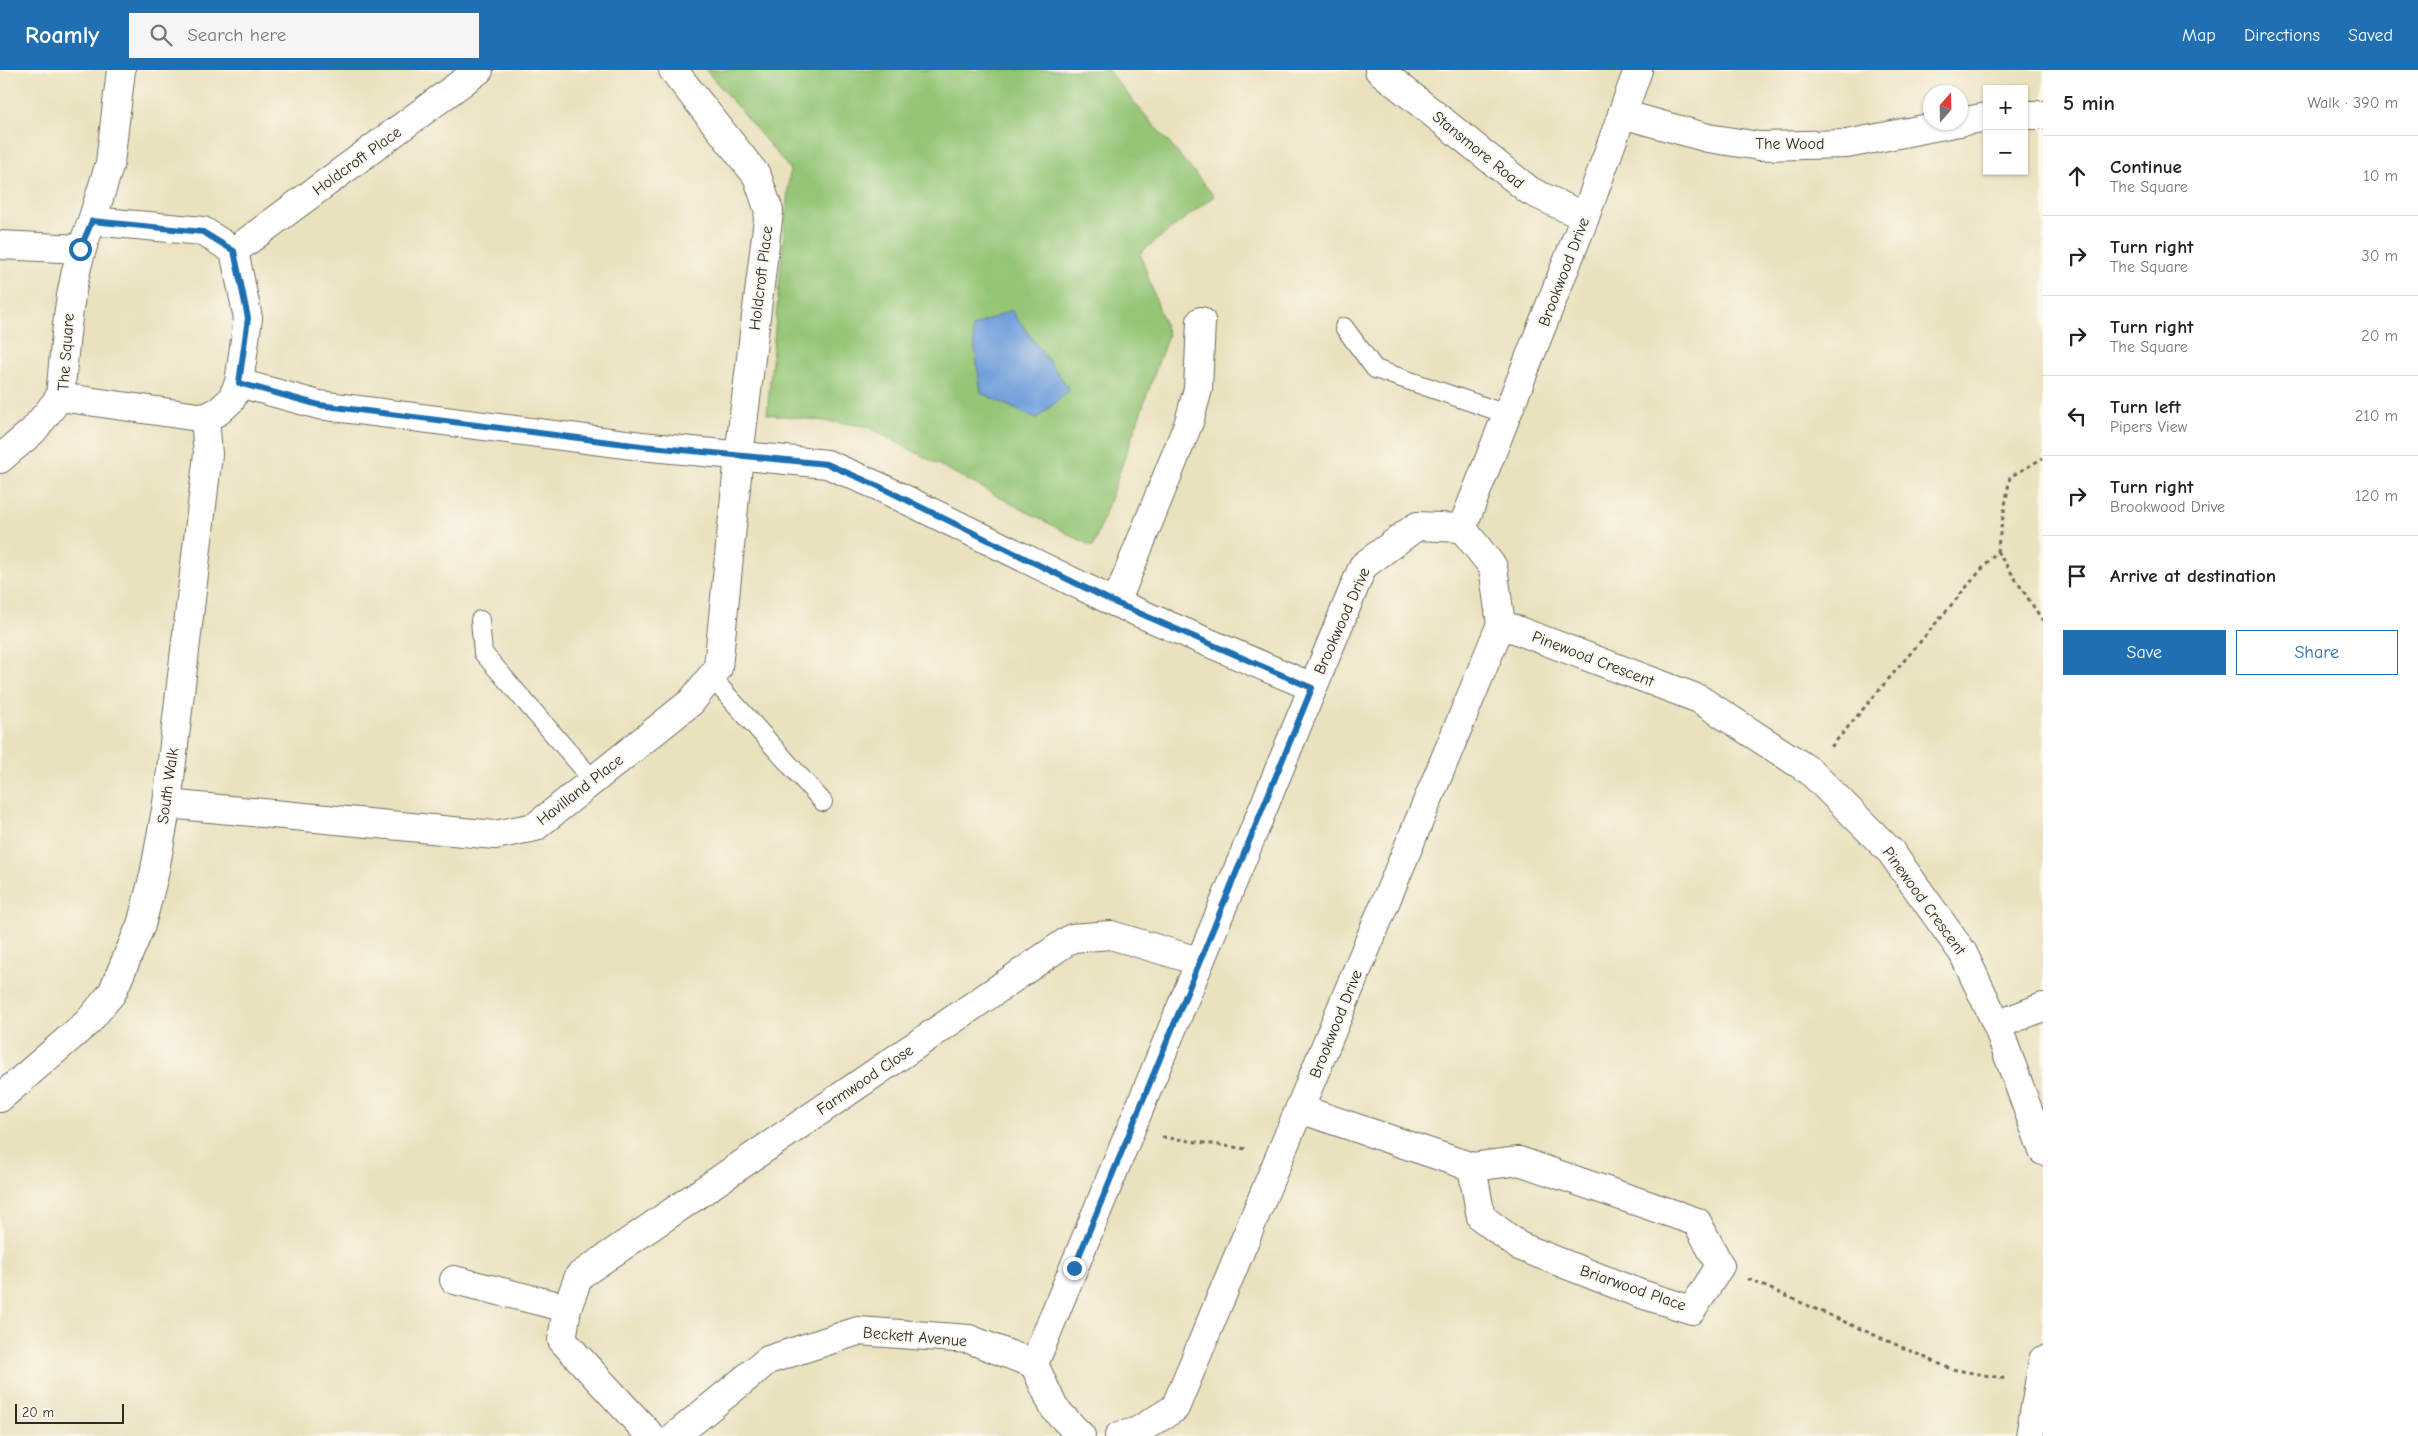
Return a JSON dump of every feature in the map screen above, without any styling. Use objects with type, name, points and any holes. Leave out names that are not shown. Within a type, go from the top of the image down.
[{"type":"street","name":"The Square","points":[[121,70],[110,163],[92,221],[80,249],[71,288],[60,397],[206,418]]},
{"type":"street","name":"Holdcroft Place","points":[[234,251],[480,70]]},
{"type":"street","name":"Holdcroft Place","points":[[673,70],[757,176],[769,212],[739,456]]},
{"type":"street","name":"Stansmore Road","points":[[1379,70],[1530,191],[1585,217]]},
{"type":"street","name":"Brookwood Drive","points":[[1034,1364],[1198,961],[1363,566],[1417,526],[1462,528],[1509,415],[1585,217],[1638,70]]},
{"type":"street","name":"The Wood","points":[[1622,114],[1708,138],[1759,146],[1847,144],[1923,129]]},
{"type":"street","points":[[2028,115],[2043,115]]},
{"type":"street","name":"The Wood","points":[[1968,121],[1983,118]]},
{"type":"street","points":[[92,221],[203,232],[234,251],[248,318],[239,383],[231,400],[219,411],[206,418]]},
{"type":"street","points":[[0,245],[80,249]]},
{"type":"street","points":[[1116,603],[1189,422],[1198,389],[1201,322]]},
{"type":"street","points":[[239,383],[319,405],[641,446],[827,464],[878,486],[1116,603],[1312,688]]},
{"type":"street","points":[[0,458],[33,431],[60,397]]},
{"type":"street","name":"South Walk","points":[[0,1098],[88,1022],[112,994],[141,925],[154,875],[167,804],[208,454],[206,418]]},
{"type":"street","name":"Havilland Place","points":[[167,804],[495,835],[535,827],[691,702],[718,668],[739,456]]},
{"type":"street","points":[[1462,528],[1493,567],[1501,624]]},
{"type":"street","name":"Brookwood Drive","points":[[1119,1436],[1136,1432],[1174,1408],[1282,1154],[1501,624]]},
{"type":"street","name":"Pinewood Crescent","points":[[1501,624],[1699,699],[1810,771],[1891,852],[1963,953],[1997,1025],[2043,1150]]},
{"type":"street","name":"Farmwood Close","points":[[651,1436],[562,1340],[567,1308],[579,1276],[1072,938],[1111,935],[1198,961]]},
{"type":"street","points":[[1997,1025],[2043,1007]]},
{"type":"street","points":[[1300,1109],[1472,1167],[1519,1161],[1697,1222],[1720,1266]]},
{"type":"street","name":"Briarwood Place","points":[[1472,1167],[1481,1218],[1520,1246],[1638,1293],[1692,1310],[1720,1266]]},
{"type":"street","points":[[454,1280],[567,1308]]},
{"type":"street","name":"Beckett Avenue","points":[[674,1436],[768,1360],[858,1331],[969,1339],[1034,1364]]},
{"type":"street","points":[[1034,1364],[1054,1408],[1081,1436]]},
{"type":"street","points":[[2030,1436],[2041,1372]]},
{"type":"lane","points":[[1344,327],[1375,369],[1509,415]]},
{"type":"lane","points":[[480,620],[483,653],[593,780]]},
{"type":"lane","points":[[711,678],[822,802]]},
{"type":"path","points":[[1810,771],[1997,551],[2010,477],[2043,458]]},
{"type":"path","points":[[1997,551],[2043,621]]},
{"type":"path","points":[[1129,1133],[1282,1154]]},
{"type":"path","points":[[1720,1266],[1951,1370],[2041,1372]]},
{"type":"green space","points":[[706,70],[1107,70],[1214,196],[1140,253],[1168,335],[1093,547],[866,426],[767,414],[790,169]]},
{"type":"water","points":[[1011,310],[1070,390],[1036,419],[981,393],[972,327]]},
{"type":"route","points":[[80,249],[92,221],[203,232],[234,251],[248,318],[239,383],[319,405],[641,446],[827,464],[878,486],[1116,603],[1312,688],[1198,961],[1074,1268]]}]
